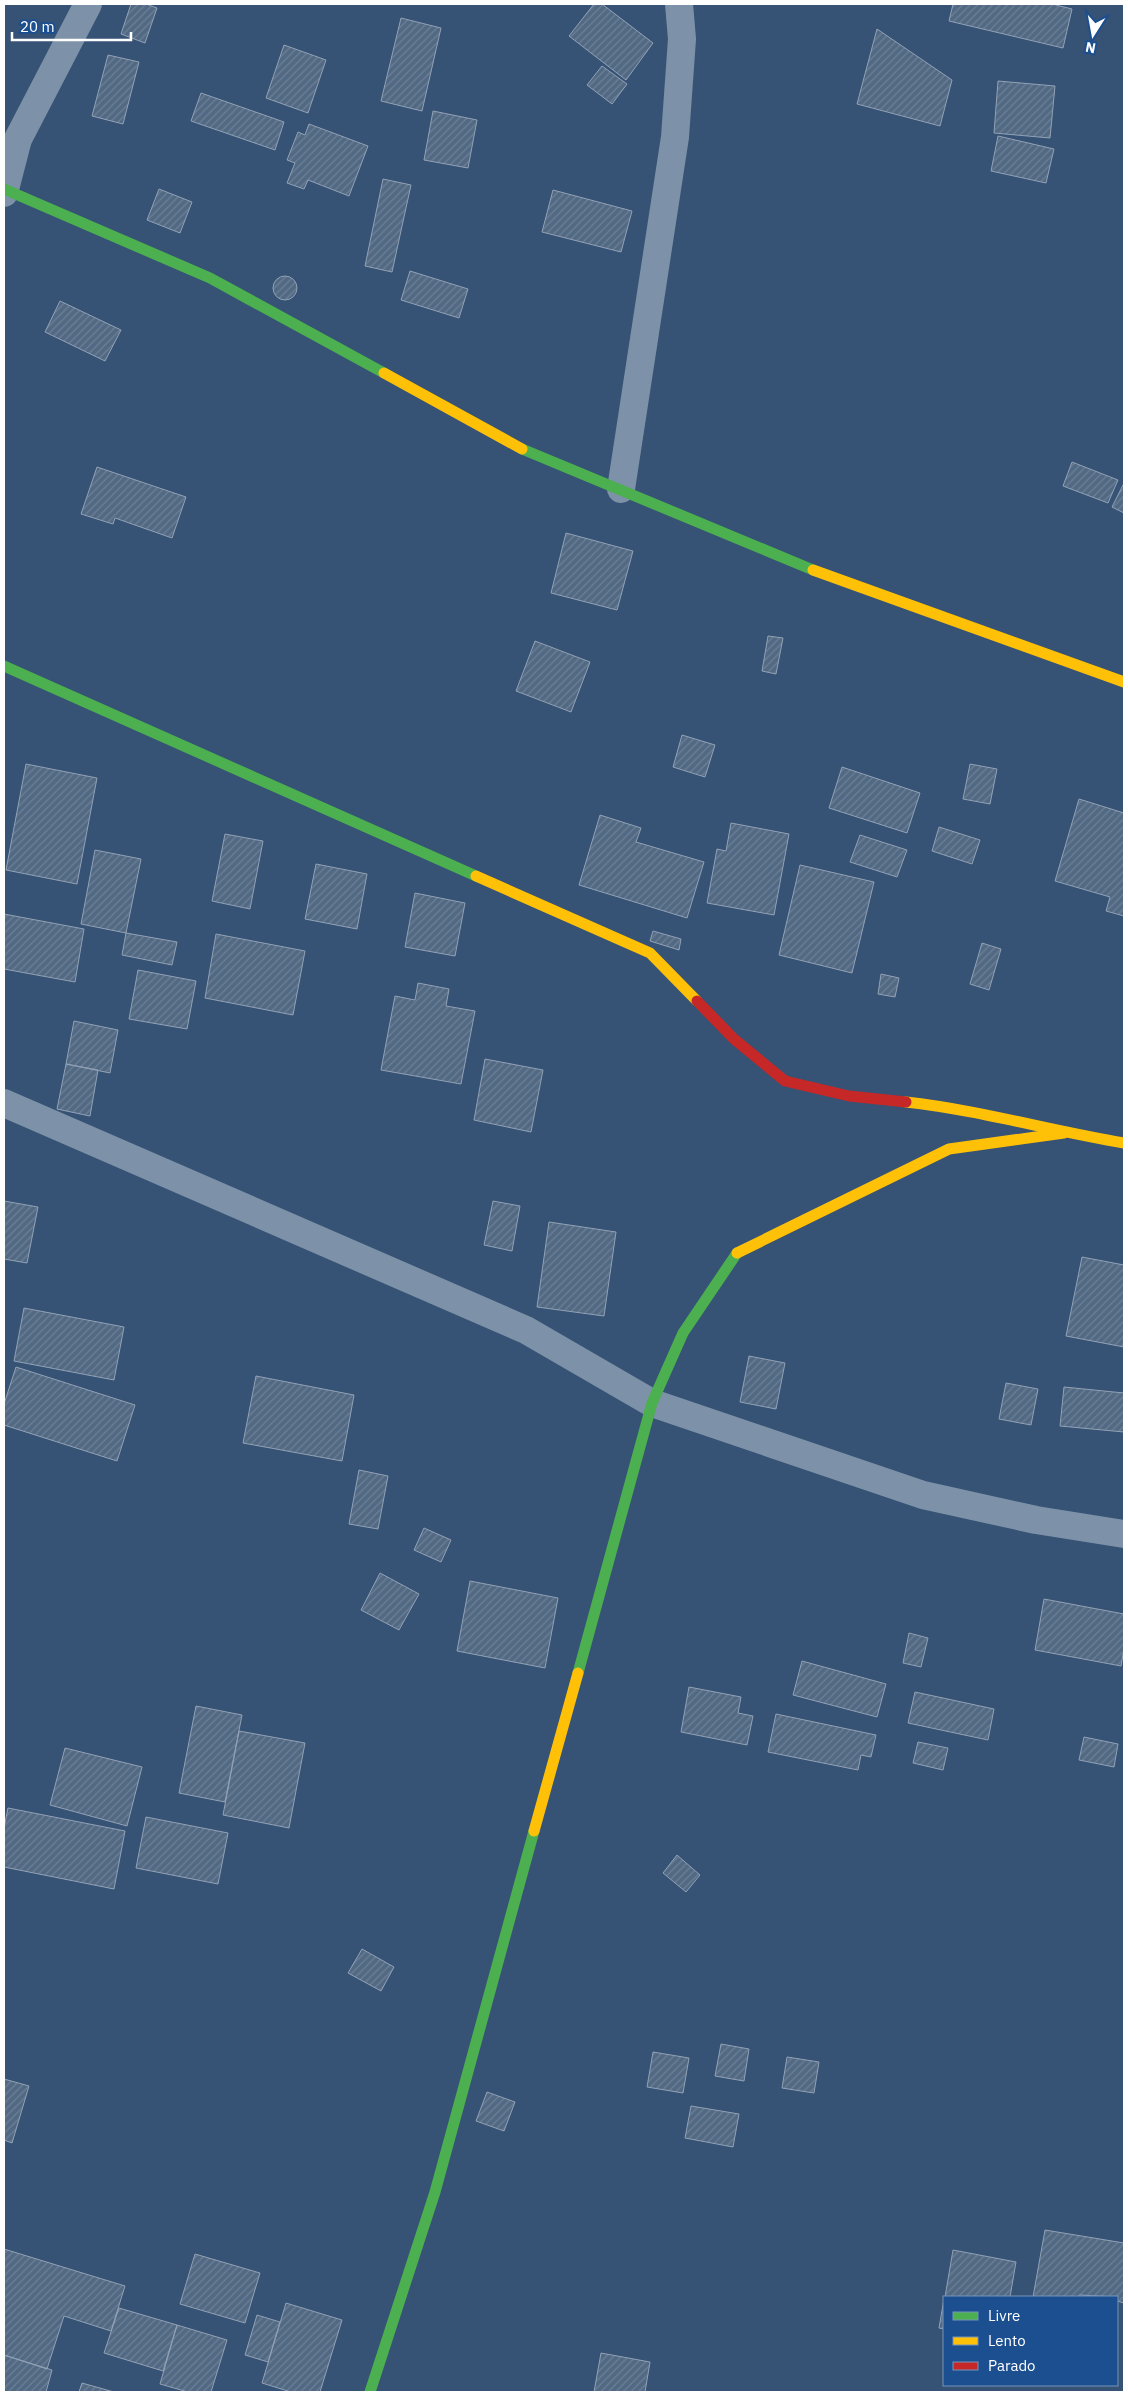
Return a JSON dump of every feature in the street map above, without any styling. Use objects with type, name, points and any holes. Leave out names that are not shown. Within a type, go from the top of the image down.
[{"type":"street","points":[[88,4],[18,139],[4,191],[210,278],[526,451],[621,489],[796,564],[1124,682]]},
{"type":"street","points":[[621,489],[675,137],[682,39],[679,4]]},
{"type":"street","points":[[4,666],[650,953],[734,1039],[786,1081],[849,1096],[934,1104],[1064,1133],[1124,1143]]},
{"type":"street","points":[[4,1103],[526,1330],[652,1403],[924,1495],[1036,1520],[1124,1534]]},
{"type":"street","points":[[370,2392],[435,2192],[652,1403],[682,1333],[739,1250],[846,1201],[949,1148],[1064,1133]]},
{"type":"building","points":[[131,4],[146,4],[157,8],[145,43],[121,34]]},
{"type":"building","points":[[594,4],[602,4],[653,43],[626,80],[569,36]]},
{"type":"building","points":[[953,4],[1052,4],[1072,9],[1063,48],[949,21]]},
{"type":"building","points":[[401,18],[441,28],[422,111],[381,101]]},
{"type":"building","points":[[877,29],[952,80],[940,126],[857,104]]},
{"type":"building","points":[[284,45],[326,60],[308,113],[266,98]]},
{"type":"building","points":[[108,55],[139,62],[123,124],[92,116]]},
{"type":"building","points":[[602,66],[627,84],[612,104],[587,85]]},
{"type":"building","points":[[998,81],[1055,86],[1050,138],[994,133]]},
{"type":"building","points":[[201,93],[284,122],[275,150],[191,121]]},
{"type":"building","points":[[433,111],[477,120],[468,168],[424,160]]},
{"type":"building","points":[[309,124],[368,146],[349,196],[308,180],[304,189],[287,183],[295,163],[287,160],[298,132],[305,135]]},
{"type":"building","points":[[998,136],[1054,149],[1046,183],[991,171]]},
{"type":"building","points":[[383,179],[411,185],[392,272],[365,266]]},
{"type":"building","points":[[159,189],[192,202],[180,233],[147,220]]},
{"type":"building","points":[[553,190],[632,211],[621,252],[542,232]]},
{"type":"building","points":[[410,271],[468,289],[459,318],[401,300]]},
{"type":"building","points":[[285,276],[290,277],[296,283],[296,293],[290,299],[285,300],[280,299],[274,293],[273,288],[274,283],[280,277]]},
{"type":"building","points":[[60,301],[121,330],[105,361],[45,332]]},
{"type":"building","points":[[1072,462],[1118,480],[1108,503],[1063,486]]},
{"type":"building","points":[[97,467],[186,497],[172,538],[115,518],[113,524],[81,514]]},
{"type":"building","points":[[1124,483],[1124,513],[1112,507]]},
{"type":"building","points":[[566,533],[633,551],[617,610],[551,593]]},
{"type":"building","points":[[768,636],[783,638],[776,674],[762,671]]},
{"type":"building","points":[[535,641],[590,662],[571,712],[516,691]]},
{"type":"building","points":[[682,735],[715,745],[705,777],[673,767]]},
{"type":"building","points":[[26,764],[97,778],[77,884],[6,870]]},
{"type":"building","points":[[970,764],[997,769],[990,804],[963,799]]},
{"type":"building","points":[[842,767],[920,793],[907,833],[829,808]]},
{"type":"building","points":[[1079,799],[1124,813],[1124,916],[1106,911],[1110,897],[1055,881]]},
{"type":"building","points":[[600,815],[641,828],[636,842],[704,862],[687,918],[579,885]]},
{"type":"building","points":[[731,823],[789,834],[774,915],[707,903],[717,849],[726,851]]},
{"type":"building","points":[[939,827],[980,840],[972,864],[932,851]]},
{"type":"building","points":[[225,834],[263,841],[250,909],[212,901]]},
{"type":"building","points":[[860,835],[907,850],[897,877],[850,862]]},
{"type":"building","points":[[95,850],[141,859],[126,933],[81,924]]},
{"type":"building","points":[[316,864],[367,874],[357,929],[305,919]]},
{"type":"building","points":[[800,865],[874,882],[852,973],[779,955]]},
{"type":"building","points":[[415,893],[465,903],[455,956],[405,947]]},
{"type":"building","points":[[4,914],[84,929],[75,982],[4,969]]},
{"type":"building","points":[[653,931],[681,939],[679,950],[650,941]]},
{"type":"building","points":[[126,933],[177,942],[172,965],[122,955]]},
{"type":"building","points":[[216,934],[305,951],[293,1015],[205,998]]},
{"type":"building","points":[[982,943],[1001,949],[989,990],[970,984]]},
{"type":"building","points":[[138,970],[196,981],[187,1029],[129,1019]]},
{"type":"building","points":[[881,974],[899,978],[895,997],[878,994]]},
{"type":"building","points":[[418,983],[449,989],[446,1006],[475,1011],[461,1084],[381,1070],[395,996],[415,1000]]},
{"type":"building","points":[[74,1021],[118,1030],[110,1073],[66,1064]]},
{"type":"building","points":[[485,1059],[543,1070],[531,1132],[474,1120]]},
{"type":"building","points":[[66,1064],[98,1070],[90,1116],[57,1109]]},
{"type":"building","points":[[4,1201],[38,1207],[27,1263],[4,1259]]},
{"type":"building","points":[[493,1201],[520,1206],[512,1251],[484,1245]]},
{"type":"building","points":[[549,1222],[616,1232],[604,1316],[537,1307]]},
{"type":"building","points":[[1082,1257],[1124,1265],[1124,1347],[1066,1336]]},
{"type":"building","points":[[24,1308],[124,1327],[114,1380],[14,1361]]},
{"type":"building","points":[[749,1356],[785,1363],[776,1409],[740,1402]]},
{"type":"building","points":[[16,1367],[135,1405],[117,1461],[4,1425],[4,1404]]},
{"type":"building","points":[[256,1376],[354,1395],[342,1461],[243,1443]]},
{"type":"building","points":[[1006,1383],[1038,1389],[1031,1425],[999,1419]]},
{"type":"building","points":[[1064,1387],[1124,1393],[1124,1432],[1060,1426]]},
{"type":"building","points":[[359,1470],[388,1476],[378,1529],[349,1524]]},
{"type":"building","points":[[424,1528],[451,1540],[441,1562],[414,1550]]},
{"type":"building","points":[[380,1573],[419,1594],[399,1630],[361,1610]]},
{"type":"building","points":[[470,1581],[558,1598],[545,1668],[457,1651]]},
{"type":"building","points":[[1044,1599],[1124,1614],[1124,1649],[1121,1666],[1035,1650]]},
{"type":"building","points":[[909,1633],[928,1638],[921,1667],[903,1663]]},
{"type":"building","points":[[802,1661],[886,1684],[877,1717],[793,1695]]},
{"type":"building","points":[[689,1687],[741,1697],[738,1713],[753,1716],[747,1745],[681,1732]]},
{"type":"building","points":[[915,1692],[994,1709],[988,1740],[908,1723]]},
{"type":"building","points":[[196,1706],[242,1715],[225,1802],[179,1793]]},
{"type":"building","points":[[776,1714],[876,1735],[871,1757],[861,1755],[858,1770],[768,1752]]},
{"type":"building","points":[[239,1731],[305,1743],[289,1828],[223,1815]]},
{"type":"building","points":[[1084,1737],[1118,1744],[1114,1767],[1079,1760]]},
{"type":"building","points":[[918,1742],[948,1748],[943,1770],[913,1763]]},
{"type":"building","points":[[65,1748],[142,1767],[127,1826],[50,1805]]},
{"type":"building","points":[[8,1808],[125,1831],[114,1889],[4,1867],[4,1828]]},
{"type":"building","points":[[146,1817],[228,1833],[218,1884],[136,1868]]},
{"type":"building","points":[[677,1855],[700,1875],[686,1892],[663,1873]]},
{"type":"building","points":[[362,1949],[394,1967],[381,1991],[348,1973]]},
{"type":"building","points":[[721,2044],[749,2049],[744,2081],[715,2076]]},
{"type":"building","points":[[653,2052],[689,2058],[683,2093],[647,2087]]},
{"type":"building","points":[[787,2057],[819,2062],[814,2093],[782,2088]]},
{"type":"building","points":[[4,2079],[29,2086],[12,2143],[4,2140]]},
{"type":"building","points":[[487,2092],[515,2102],[504,2131],[476,2121]]},
{"type":"building","points":[[691,2106],[739,2114],[733,2147],[685,2138]]},
{"type":"building","points":[[1045,2230],[1124,2243],[1124,2303],[1118,2301],[1118,2296],[1033,2296]]},
{"type":"building","points":[[4,2249],[125,2286],[111,2331],[64,2316],[47,2369],[4,2355]]},
{"type":"building","points":[[953,2250],[1016,2262],[1010,2296],[945,2296]]},
{"type":"building","points":[[195,2254],[260,2273],[245,2323],[180,2304]]},
{"type":"building","points":[[286,2303],[342,2320],[320,2392],[291,2392],[262,2383]]},
{"type":"building","points":[[943,2305],[943,2329],[939,2328]]},
{"type":"building","points":[[119,2308],[177,2325],[163,2371],[104,2353]]},
{"type":"building","points":[[257,2315],[280,2322],[268,2362],[245,2355]]},
{"type":"building","points":[[177,2325],[227,2340],[211,2392],[188,2392],[160,2384]]},
{"type":"building","points":[[601,2353],[650,2362],[645,2392],[594,2392]]},
{"type":"building","points":[[4,2355],[52,2370],[46,2392],[4,2392]]},
{"type":"building","points":[[82,2383],[114,2392],[79,2392]]},
{"type":"traffic: fast","points":[[4,189],[210,278],[384,373]]},
{"type":"traffic: fast","points":[[522,449],[813,570]]},
{"type":"traffic: fast","points":[[4,666],[476,876]]},
{"type":"traffic: fast","points":[[578,1673],[652,1403],[683,1333],[737,1253]]},
{"type":"traffic: fast","points":[[370,2392],[435,2192],[534,1831]]},
{"type":"traffic: slow","points":[[384,373],[522,449]]},
{"type":"traffic: slow","points":[[813,570],[1124,682]]},
{"type":"traffic: slow","points":[[476,876],[650,953],[697,1001]]},
{"type":"traffic: slow","points":[[906,1102],[988,1115],[1124,1143]]},
{"type":"traffic: slow","points":[[737,1253],[949,1149],[1064,1133]]},
{"type":"traffic: slow","points":[[534,1831],[578,1673]]},
{"type":"traffic: jam","points":[[697,1001],[734,1039],[785,1081],[849,1096],[906,1102]]}]
